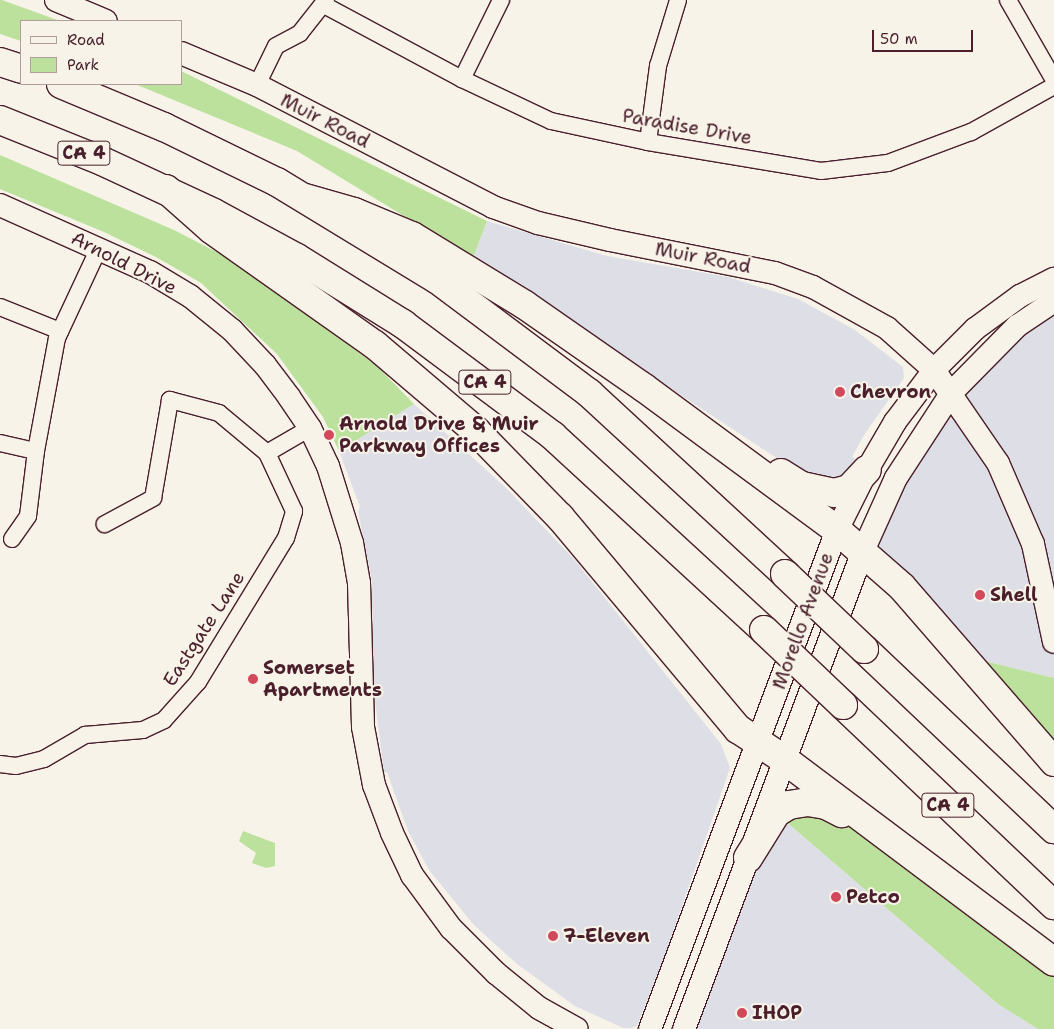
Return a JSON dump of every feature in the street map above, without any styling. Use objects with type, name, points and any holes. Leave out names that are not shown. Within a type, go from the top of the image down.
[{"type":"highway","points":[[0,62],[20,69]]},
{"type":"highway","name":"CA 4","points":[[63,85],[164,127],[305,198],[438,280],[553,364],[637,434],[1054,829]]},
{"type":"highway","name":"CA 4","points":[[0,120],[166,189],[319,271],[469,370],[602,478],[1054,905]]},
{"type":"highway","points":[[166,189],[211,229],[375,344],[476,431],[560,517],[738,728],[785,760],[1054,962]]},
{"type":"highway","points":[[305,198],[384,223],[468,269],[554,324],[837,530],[902,587],[1054,762]]},
{"type":"highway","points":[[734,454],[768,466],[802,486],[834,493],[849,489],[868,470]]},
{"type":"highway","points":[[748,858],[776,813],[789,805],[808,802],[826,805],[871,825]]},
{"type":"street","points":[[56,0],[104,20]]},
{"type":"street","points":[[462,79],[502,0]]},
{"type":"street","points":[[648,142],[658,66],[678,0]]},
{"type":"street","points":[[1008,0],[1054,80]]},
{"type":"street","points":[[257,86],[276,46],[300,33],[325,2]]},
{"type":"street","name":"Paradise Drive","points":[[325,2],[462,79],[551,121],[648,142],[821,171],[888,163],[971,132],[1054,86]]},
{"type":"street","name":"Muir Road","points":[[182,53],[257,86],[493,207],[538,222],[610,240],[756,268],[813,287],[887,328],[934,370],[952,392],[998,463],[1021,510],[1035,552],[1054,642]]},
{"type":"street","name":"Arnold Drive","points":[[0,205],[99,248],[182,292],[232,330],[265,365],[310,428],[342,504],[352,543],[359,583],[363,727],[374,785],[385,818],[412,875],[451,928],[503,979],[539,1008],[577,1029]]},
{"type":"street","points":[[12,539],[28,516],[36,451],[60,331],[99,248]]},
{"type":"street","name":"Morello Avenue","points":[[650,1029],[837,530],[868,470],[895,422],[934,370],[975,329],[1020,296],[1054,279]]},
{"type":"street","name":"Morello Avenue","points":[[684,1029],[863,552],[896,478],[952,392],[1017,326],[1054,301]]},
{"type":"street","points":[[0,306],[60,331]]},
{"type":"street","name":"Eastgate Lane","points":[[0,764],[16,766],[44,759],[85,735],[143,730],[164,720],[198,682],[286,538],[294,511],[267,453],[219,413],[170,400],[153,498],[105,524]]},
{"type":"street","points":[[267,453],[310,428]]},
{"type":"street","points":[[0,443],[36,451]]},
{"type":"shaded area","points":[[487,221],[607,256],[728,277],[798,299],[855,330],[903,367],[904,378],[864,435],[852,457],[857,460],[849,471],[836,479],[807,478],[473,258]]},
{"type":"shaded area","points":[[1054,301],[1054,678],[964,656],[863,551],[952,392]]},
{"type":"shaded area","points":[[414,404],[506,488],[574,559],[721,744],[730,768],[664,958],[637,1026],[623,1028],[575,1006],[517,964],[473,924],[429,870],[408,831],[387,772],[384,773],[373,684],[372,581],[358,511],[360,507],[339,451]]},
{"type":"shaded area","points":[[776,813],[998,1004],[1038,1029],[684,1029]]},
{"type":"green space","points":[[0,0],[57,20],[20,20],[20,41],[0,34]]},
{"type":"green space","points":[[182,71],[487,221],[473,258],[297,151],[137,85],[182,85]]},
{"type":"green space","points":[[0,155],[174,230],[230,259],[375,364],[414,404],[339,451],[323,417],[277,354],[201,283],[156,257],[104,232],[0,189]]},
{"type":"green space","points":[[964,656],[1054,678],[1054,762]]},
{"type":"green space","points":[[826,805],[1054,962],[1054,1029],[1038,1029],[998,1004],[776,813]]},
{"type":"green space","points":[[243,831],[275,843],[275,866],[266,868],[252,863],[256,853],[239,841]]},
{"type":"place","name":"Chevron","points":[[840,392]]},
{"type":"place","name":"Arnold Drive & Muir Parkway Offices","points":[[329,435]]},
{"type":"place","name":"Shell","points":[[980,595]]},
{"type":"place","name":"Somerset Apartments","points":[[253,679]]},
{"type":"place","name":"Petco","points":[[836,897]]},
{"type":"place","name":"7-Eleven","points":[[553,936]]},
{"type":"place","name":"IHOP","points":[[742,1013]]}]
